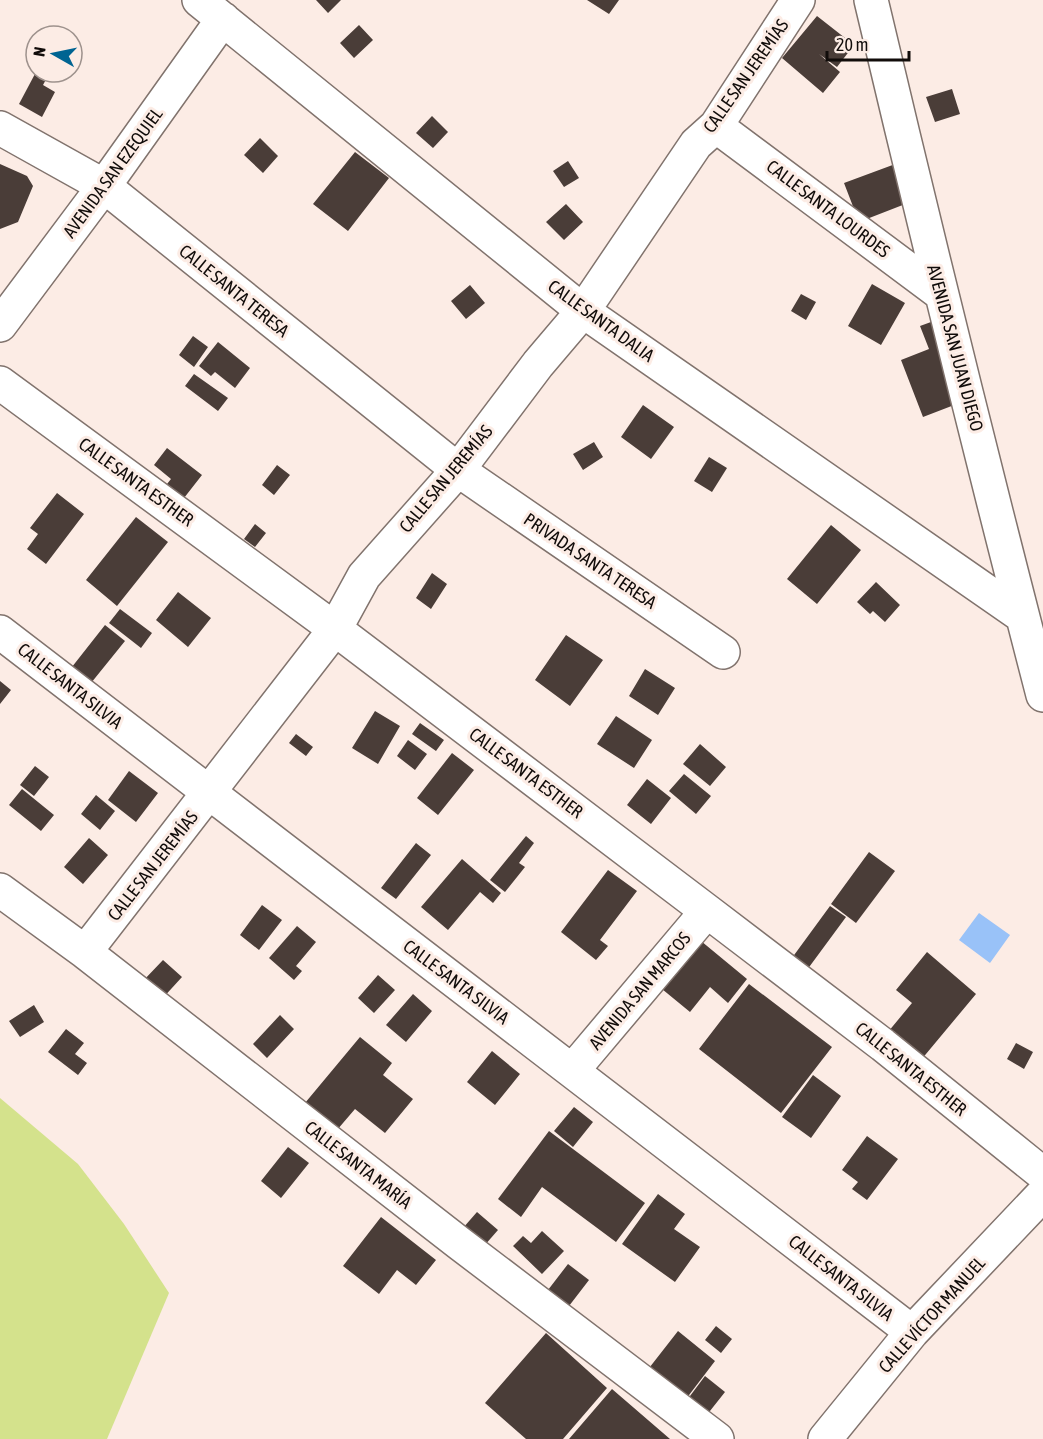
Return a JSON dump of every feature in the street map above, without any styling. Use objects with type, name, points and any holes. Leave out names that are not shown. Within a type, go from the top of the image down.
[{"type":"street","name":"CALLE SAN JEREMÍAS","points":[[85,952],[210,794],[335,629],[364,576],[458,470],[537,364],[583,311],[696,144],[716,126],[798,0]]},
{"type":"street","name":"AVENIDA SAN JUAN DIEGO","points":[[871,0],[940,292],[971,403],[1043,695]]},
{"type":"street","name":"AVENIDA SAN EZEQUIEL","points":[[0,325],[104,186],[211,10]]},
{"type":"street","name":"CALLE SANTA DALIA","points":[[211,10],[583,311],[1022,616]]},
{"type":"street","name":"CALLE SANTA LOURDES","points":[[716,126],[940,292]]},
{"type":"street","name":"CALLE SANTA TERESA","points":[[0,128],[104,186],[458,470]]},
{"type":"street","name":"CALLE SANTA ESTHER","points":[[0,383],[335,629],[707,911],[883,1045],[1043,1174]]},
{"type":"street","name":"PRIVADA SANTA TERESA","points":[[458,470],[723,652]]},
{"type":"street","name":"CALLE SANTA SILVIA","points":[[0,632],[912,1332]]},
{"type":"street","name":"CALLE SANTA MARÍA","points":[[0,890],[85,952],[459,1244],[717,1439]]},
{"type":"street","name":"AVENIDA SAN MARCOS","points":[[572,1071],[707,911]]},
{"type":"street","name":"CALLE VÍCTOR MANUEL","points":[[825,1439],[912,1332],[1043,1194]]},
{"type":"green space","points":[[0,1098],[78,1164],[124,1224],[169,1293],[107,1439],[0,1439]]},
{"type":"water","points":[[979,913],[1010,935],[990,963],[959,940]]},
{"type":"building","points":[[316,0],[341,0],[328,13]]},
{"type":"building","points":[[587,0],[619,0],[609,14]]},
{"type":"building","points":[[817,16],[854,45],[837,67],[819,54],[840,72],[823,93],[782,58]]},
{"type":"building","points":[[359,25],[373,40],[354,58],[340,43]]},
{"type":"building","points":[[30,84],[44,84],[55,92],[42,117],[19,104]]},
{"type":"building","points":[[952,89],[960,114],[935,122],[926,97]]},
{"type":"building","points":[[432,116],[448,132],[433,148],[416,133]]},
{"type":"building","points":[[260,138],[278,156],[263,173],[244,155]]},
{"type":"building","points":[[355,152],[389,178],[348,231],[313,204]]},
{"type":"building","points":[[568,161],[579,178],[564,187],[553,171]]},
{"type":"building","points":[[898,163],[913,201],[859,222],[844,183]]},
{"type":"building","points":[[0,164],[27,176],[33,186],[18,222],[0,229]]},
{"type":"building","points":[[566,204],[583,222],[564,240],[546,222]]},
{"type":"building","points":[[872,284],[905,303],[881,345],[848,326]]},
{"type":"building","points":[[470,285],[485,303],[466,319],[451,301]]},
{"type":"building","points":[[801,294],[816,302],[806,320],[791,311]]},
{"type":"building","points":[[931,322],[962,402],[923,417],[901,360],[929,349],[920,326]]},
{"type":"building","points":[[193,336],[208,347],[194,367],[179,355]]},
{"type":"building","points":[[218,342],[250,368],[235,388],[215,372],[211,376],[199,366]]},
{"type":"building","points":[[194,374],[228,398],[218,411],[185,386]]},
{"type":"building","points":[[643,405],[674,427],[651,459],[621,437]]},
{"type":"building","points":[[594,442],[603,457],[583,470],[573,454]]},
{"type":"building","points":[[167,448],[202,475],[184,498],[167,484],[171,479],[154,465]]},
{"type":"building","points":[[709,457],[727,468],[712,492],[694,481]]},
{"type":"building","points":[[277,465],[290,475],[274,495],[262,485]]},
{"type":"building","points":[[57,493],[84,514],[46,564],[27,549],[38,534],[30,528]]},
{"type":"building","points":[[136,517],[168,542],[117,606],[86,580]]},
{"type":"building","points":[[255,524],[266,533],[255,547],[244,539]]},
{"type":"building","points":[[831,525],[861,550],[817,604],[787,579]]},
{"type":"building","points":[[432,573],[447,584],[431,609],[416,598]]},
{"type":"building","points":[[876,582],[900,605],[885,622],[873,611],[870,614],[857,602]]},
{"type":"building","points":[[178,592],[211,618],[188,647],[156,620]]},
{"type":"building","points":[[120,609],[152,633],[141,648],[109,623]]},
{"type":"building","points":[[105,625],[125,641],[87,688],[68,672]]},
{"type":"building","points":[[566,635],[603,660],[570,706],[535,680]]},
{"type":"building","points":[[645,669],[675,688],[658,715],[629,696]]},
{"type":"building","points":[[0,681],[11,690],[0,704]]},
{"type":"building","points":[[375,711],[400,726],[378,764],[352,748]]},
{"type":"building","points":[[616,716],[652,740],[634,768],[597,744]]},
{"type":"building","points":[[420,723],[444,740],[436,751],[412,734]]},
{"type":"building","points":[[296,734],[313,747],[306,756],[289,743]]},
{"type":"building","points":[[408,740],[427,754],[415,770],[397,756]]},
{"type":"building","points":[[700,744],[726,767],[710,786],[683,764]]},
{"type":"building","points":[[452,753],[474,770],[438,815],[417,798]]},
{"type":"building","points":[[35,766],[49,777],[34,796],[20,785]]},
{"type":"building","points":[[129,771],[158,793],[136,822],[108,800]]},
{"type":"building","points":[[684,774],[711,796],[696,814],[669,791]]},
{"type":"building","points":[[647,779],[671,798],[651,824],[627,805]]},
{"type":"building","points":[[22,789],[54,815],[41,831],[9,805]]},
{"type":"building","points":[[96,795],[115,811],[100,830],[81,814]]},
{"type":"building","points":[[526,836],[534,843],[519,863],[525,867],[505,892],[490,880]]},
{"type":"building","points":[[89,838],[108,855],[83,884],[64,867]]},
{"type":"building","points":[[416,843],[431,855],[396,899],[381,888]]},
{"type":"building","points":[[869,852],[895,871],[856,923],[831,904]]},
{"type":"building","points":[[462,859],[501,893],[493,903],[480,892],[448,930],[421,907]]},
{"type":"building","points":[[608,870],[637,891],[600,940],[608,946],[596,960],[561,932]]},
{"type":"building","points":[[262,905],[282,920],[259,950],[240,935]]},
{"type":"building","points":[[830,906],[846,917],[804,974],[789,962]]},
{"type":"building","points":[[297,926],[316,942],[296,966],[302,971],[294,980],[269,958]]},
{"type":"building","points":[[701,941],[747,979],[728,1003],[710,987],[690,1012],[662,989]]},
{"type":"building","points":[[927,952],[976,994],[921,1060],[888,1032],[912,1003],[896,990]]},
{"type":"building","points":[[163,960],[182,977],[161,1000],[142,982]]},
{"type":"building","points":[[378,975],[395,990],[374,1013],[358,998]]},
{"type":"building","points":[[749,984],[832,1047],[781,1113],[699,1049]]},
{"type":"building","points":[[413,994],[432,1011],[406,1042],[386,1025]]},
{"type":"building","points":[[34,1005],[44,1022],[20,1037],[9,1021]]},
{"type":"building","points":[[280,1015],[294,1029],[267,1058],[253,1044]]},
{"type":"building","points":[[66,1029],[84,1043],[75,1054],[87,1063],[78,1075],[48,1052]]},
{"type":"building","points":[[360,1037],[392,1063],[383,1075],[413,1099],[385,1133],[355,1109],[337,1130],[305,1103]]},
{"type":"building","points":[[1016,1043],[1033,1052],[1024,1069],[1007,1059]]},
{"type":"building","points":[[492,1051],[520,1074],[495,1105],[467,1082]]},
{"type":"building","points":[[813,1075],[841,1096],[811,1138],[782,1117]]},
{"type":"building","points":[[574,1107],[593,1122],[573,1147],[554,1131]]},
{"type":"building","points":[[549,1131],[645,1203],[616,1242],[542,1187],[521,1217],[498,1199]]},
{"type":"building","points":[[867,1136],[898,1159],[867,1200],[852,1189],[858,1182],[842,1170]]},
{"type":"building","points":[[288,1147],[309,1163],[281,1198],[261,1181]]},
{"type":"building","points":[[658,1194],[685,1214],[674,1229],[700,1247],[675,1282],[622,1244]]},
{"type":"building","points":[[477,1212],[498,1230],[484,1246],[463,1228]]},
{"type":"building","points":[[381,1217],[436,1260],[416,1285],[397,1270],[379,1294],[343,1266]]},
{"type":"building","points":[[542,1231],[564,1251],[542,1274],[513,1246],[523,1236],[531,1243]]},
{"type":"building","points":[[568,1264],[589,1280],[569,1306],[548,1290]]},
{"type":"building","points":[[716,1326],[732,1339],[721,1353],[705,1340]]},
{"type":"building","points":[[678,1331],[715,1361],[686,1399],[646,1372]]},
{"type":"building","points":[[546,1333],[607,1388],[563,1439],[526,1439],[485,1403]]},
{"type":"building","points":[[705,1376],[725,1392],[706,1416],[687,1400]]},
{"type":"building","points":[[612,1389],[670,1439],[569,1439]]}]
